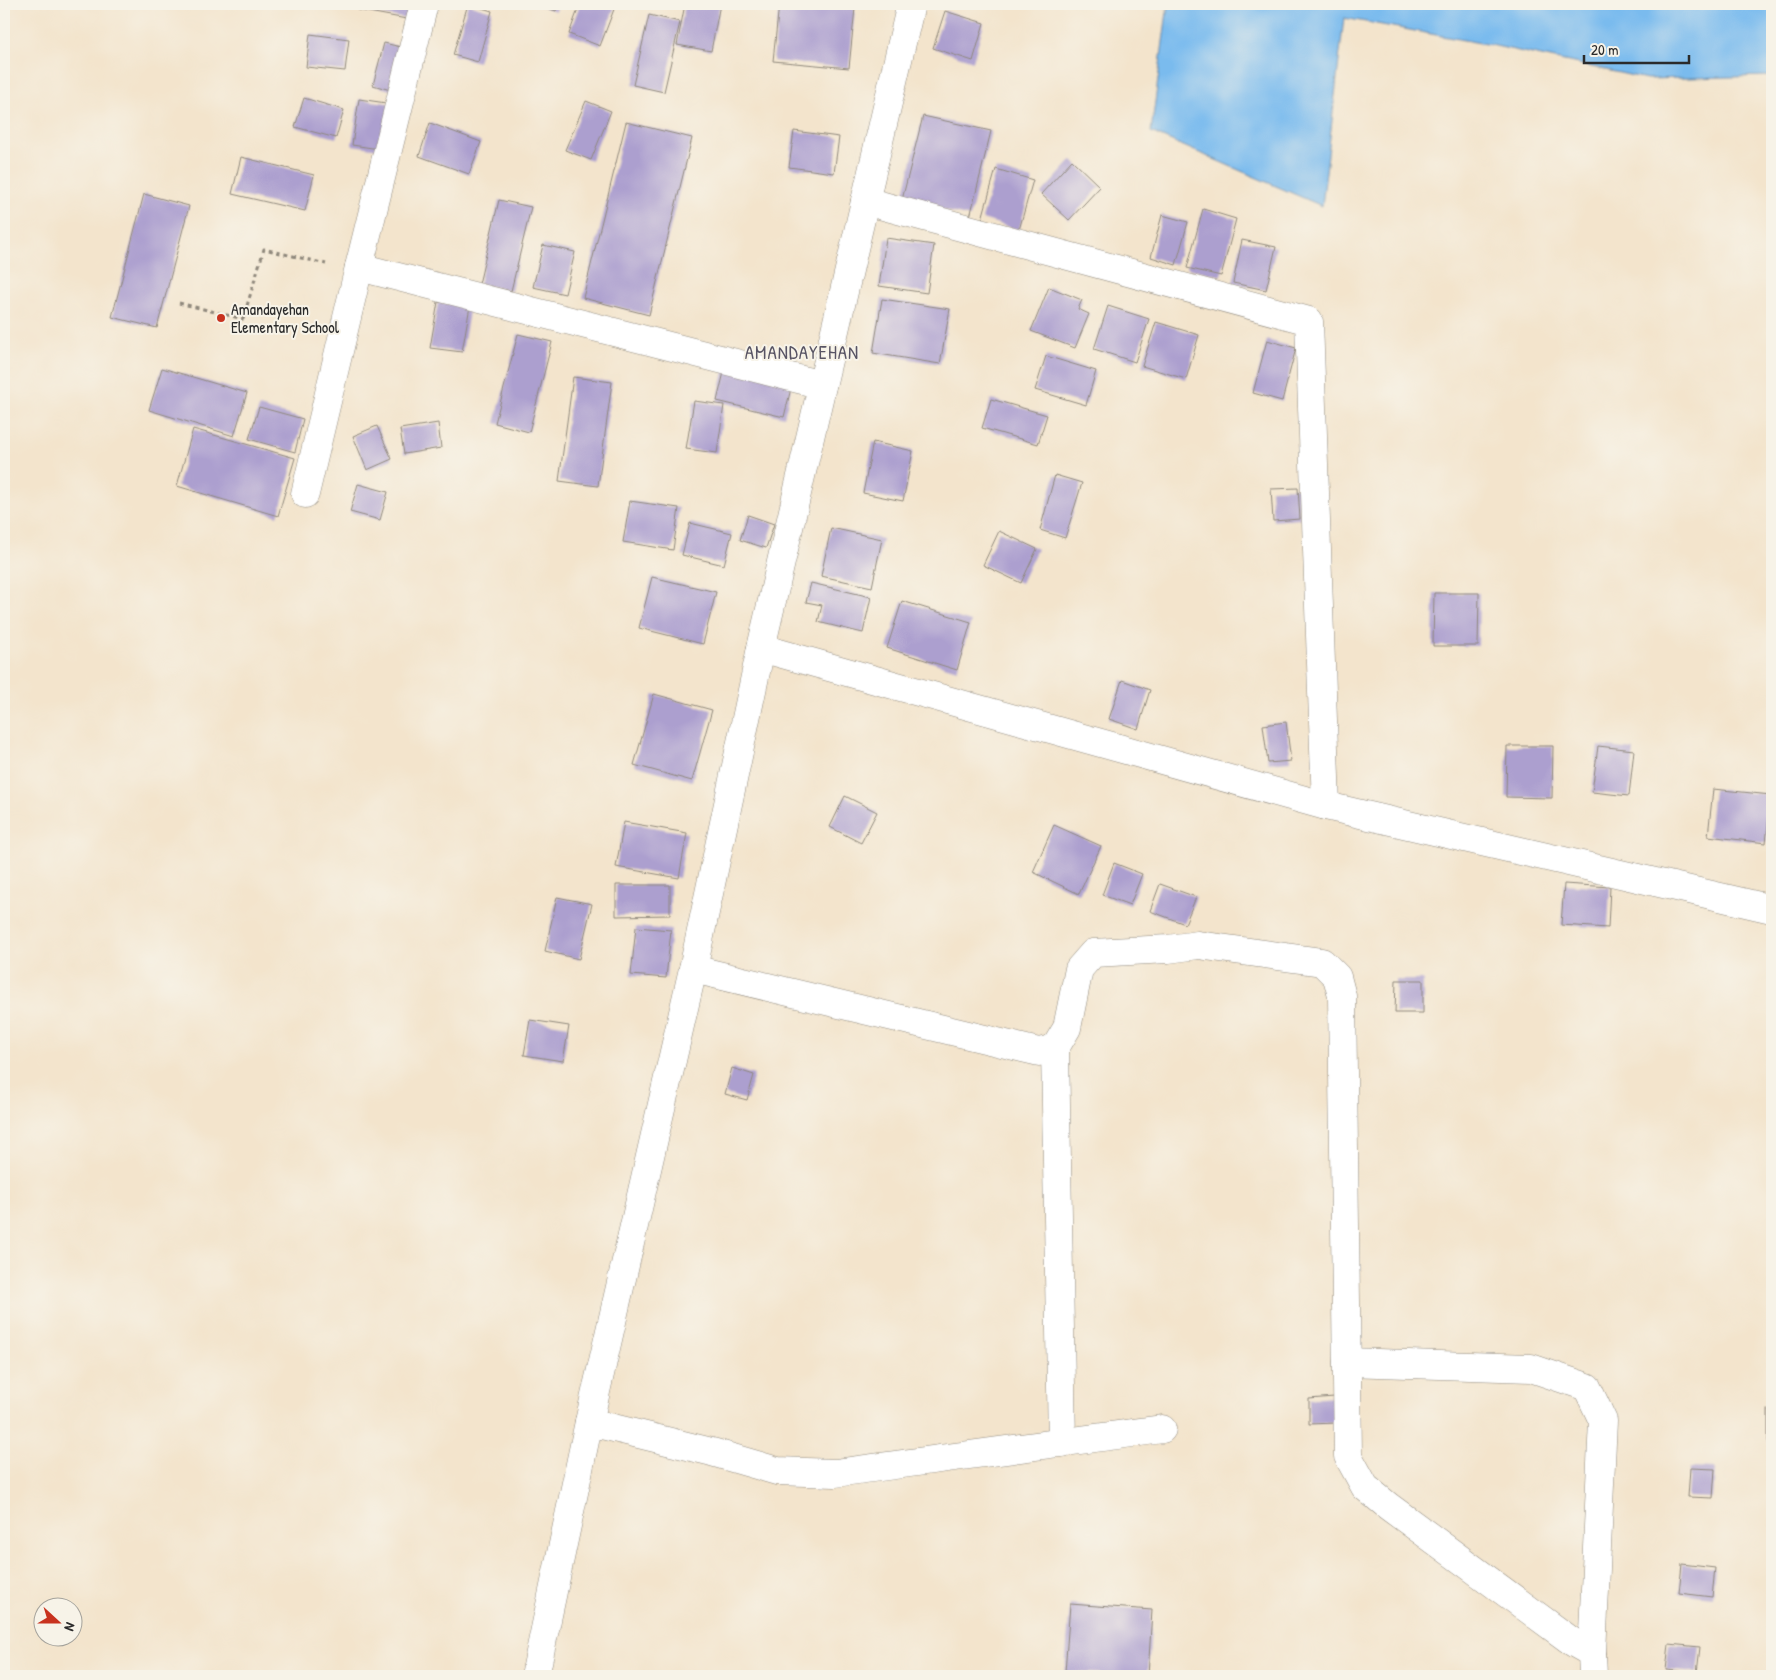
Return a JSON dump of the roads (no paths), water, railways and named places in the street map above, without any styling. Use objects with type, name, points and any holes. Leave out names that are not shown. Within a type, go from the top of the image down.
[{"type":"street","points":[[305,494],[424,4]]},
{"type":"street","points":[[535,1676],[589,1422],[693,969],[761,648],[911,4]]},
{"type":"street","points":[[865,201],[1309,321],[1326,806]]},
{"type":"street","points":[[359,267],[822,385]]},
{"type":"street","points":[[761,648],[1326,806],[1772,909]]},
{"type":"street","points":[[1062,1443],[1054,1048],[1067,1028],[1079,969],[1093,953],[1168,949],[1198,944],[1322,962],[1337,976],[1342,996],[1348,1456],[1365,1487],[1567,1638],[1592,1665]]},
{"type":"street","points":[[693,969],[1039,1052],[1054,1048]]},
{"type":"street","points":[[1347,1362],[1531,1368],[1587,1387],[1603,1421],[1592,1665]]},
{"type":"street","points":[[589,1422],[712,1452],[777,1471],[835,1472],[1162,1429]]},
{"type":"water","points":[[1168,4],[1772,4],[1772,76],[1647,79],[1491,45],[1344,18],[1322,206],[1151,132]]},
{"type":"place","name":"Amandayehan Elementary School","points":[[221,318]]},
{"type":"district","name":"AMANDAYEHAN","points":[[802,352]]}]
